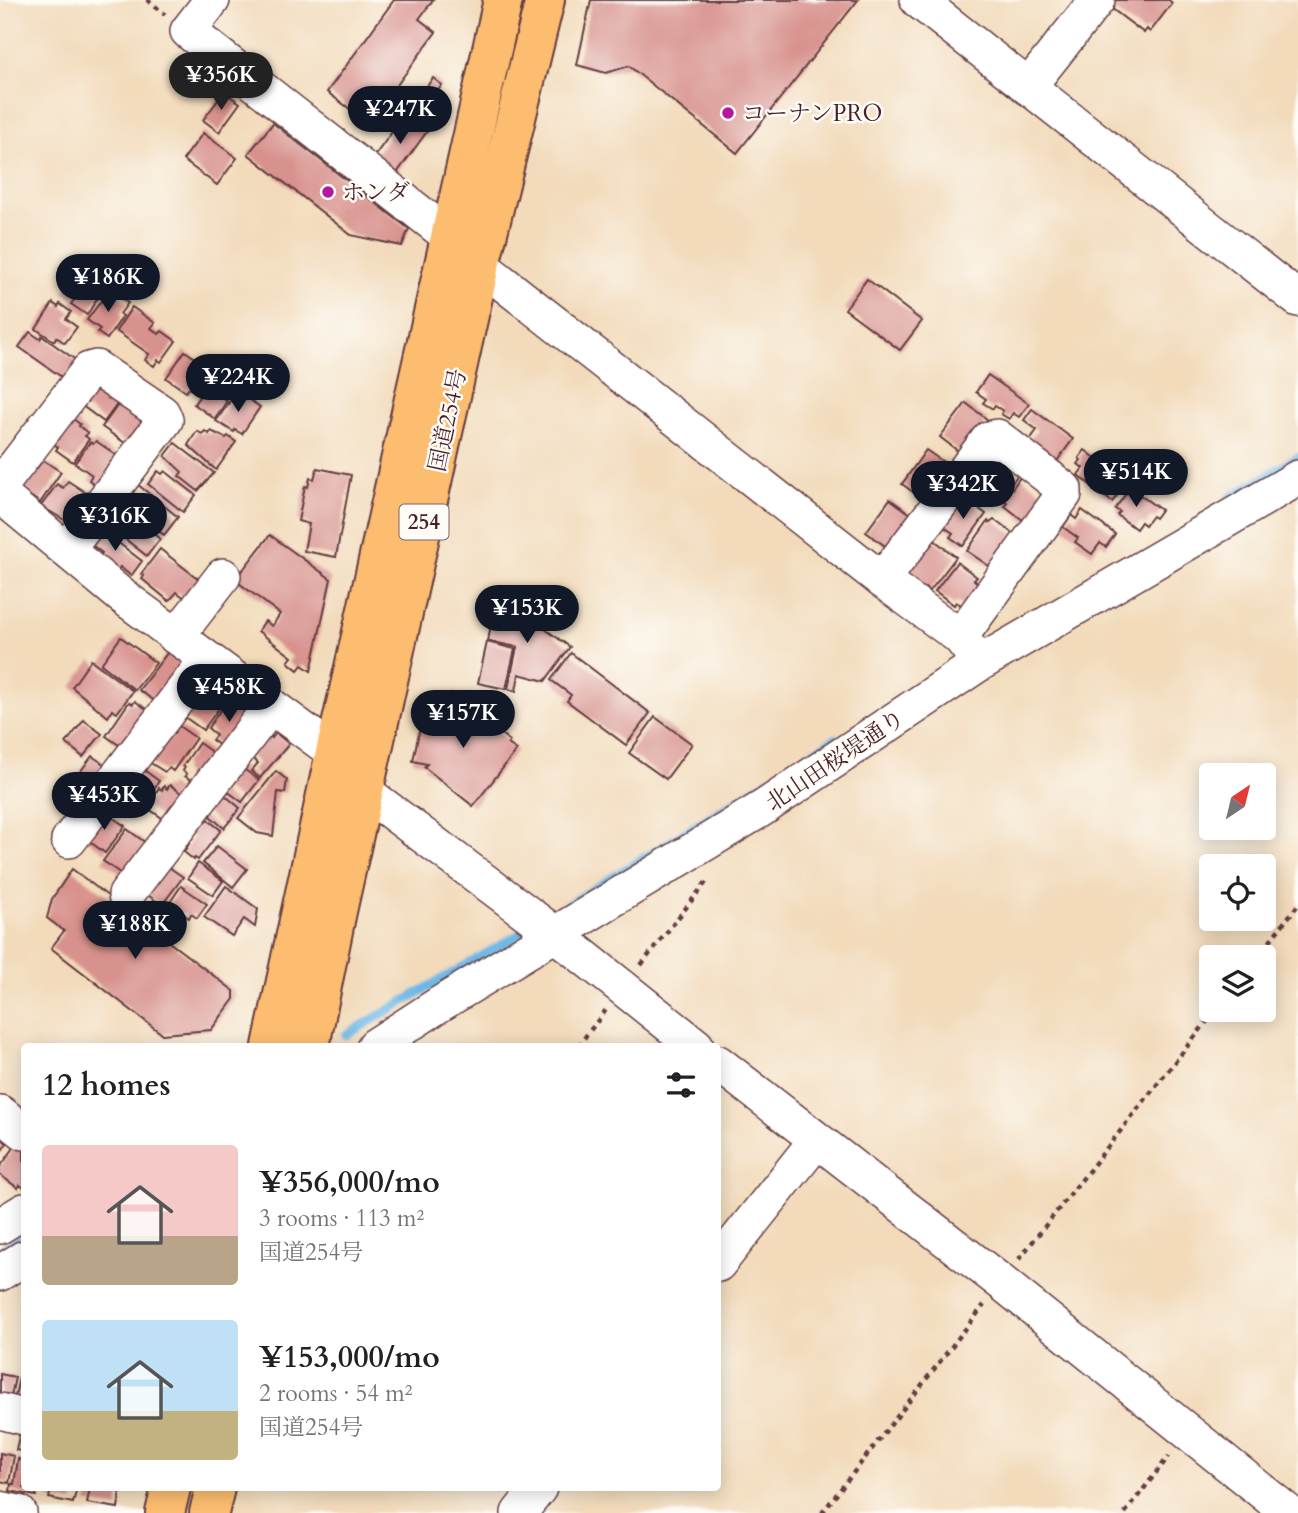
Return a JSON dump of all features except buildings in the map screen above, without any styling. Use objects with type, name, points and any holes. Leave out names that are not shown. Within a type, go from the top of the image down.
[{"type":"highway","name":"国道254号","points":[[273,1043],[503,0]]},
{"type":"highway","name":"国道254号","points":[[311,1043],[480,265],[545,0]]},
{"type":"highway","points":[[165,1513],[170,1491]]},
{"type":"highway","points":[[209,1513],[214,1491]]},
{"type":"street","points":[[212,0],[188,31],[449,236]]},
{"type":"street","points":[[918,0],[1298,299]]},
{"type":"street","points":[[1028,87],[1097,0]]},
{"type":"street","points":[[480,265],[970,650],[1064,494],[1064,489],[997,437],[989,439],[883,580]]},
{"type":"street","points":[[0,486],[89,370],[96,368],[162,413],[165,420],[67,550]]},
{"type":"street","name":"北山田桜堤通り","points":[[380,1043],[763,808],[970,650],[1298,478]]},
{"type":"street","points":[[0,495],[176,637],[335,753]]},
{"type":"street","points":[[176,637],[223,576]]},
{"type":"street","points":[[69,840],[207,660]]},
{"type":"street","points":[[126,895],[271,706]]},
{"type":"street","points":[[365,792],[555,934],[692,1043]]},
{"type":"street","points":[[721,1065],[1001,1282],[1289,1513]]},
{"type":"street","points":[[0,1113],[21,1130]]},
{"type":"street","points":[[721,1260],[816,1141]]},
{"type":"street","points":[[0,1226],[21,1213]]},
{"type":"street","points":[[0,1273],[21,1260]]},
{"type":"street","points":[[0,1411],[21,1416]]},
{"type":"street","points":[[519,1513],[537,1491]]},
{"type":"street","points":[[0,1509],[19,1513]]},
{"type":"path","points":[[580,1043],[714,872]]},
{"type":"path","points":[[1266,945],[1298,905]]},
{"type":"path","points":[[1125,1513],[1188,1432]]},
{"type":"waterway","points":[[1229,498],[1298,457]]},
{"type":"waterway","points":[[547,918],[835,739]]},
{"type":"waterway","points":[[346,1035],[532,927]]},
{"type":"waterway","points":[[0,1251],[21,1238]]},
{"type":"place","name":"コーナンPRO","points":[[728,113]]},
{"type":"place","name":"ホンダ","points":[[328,192]]}]
